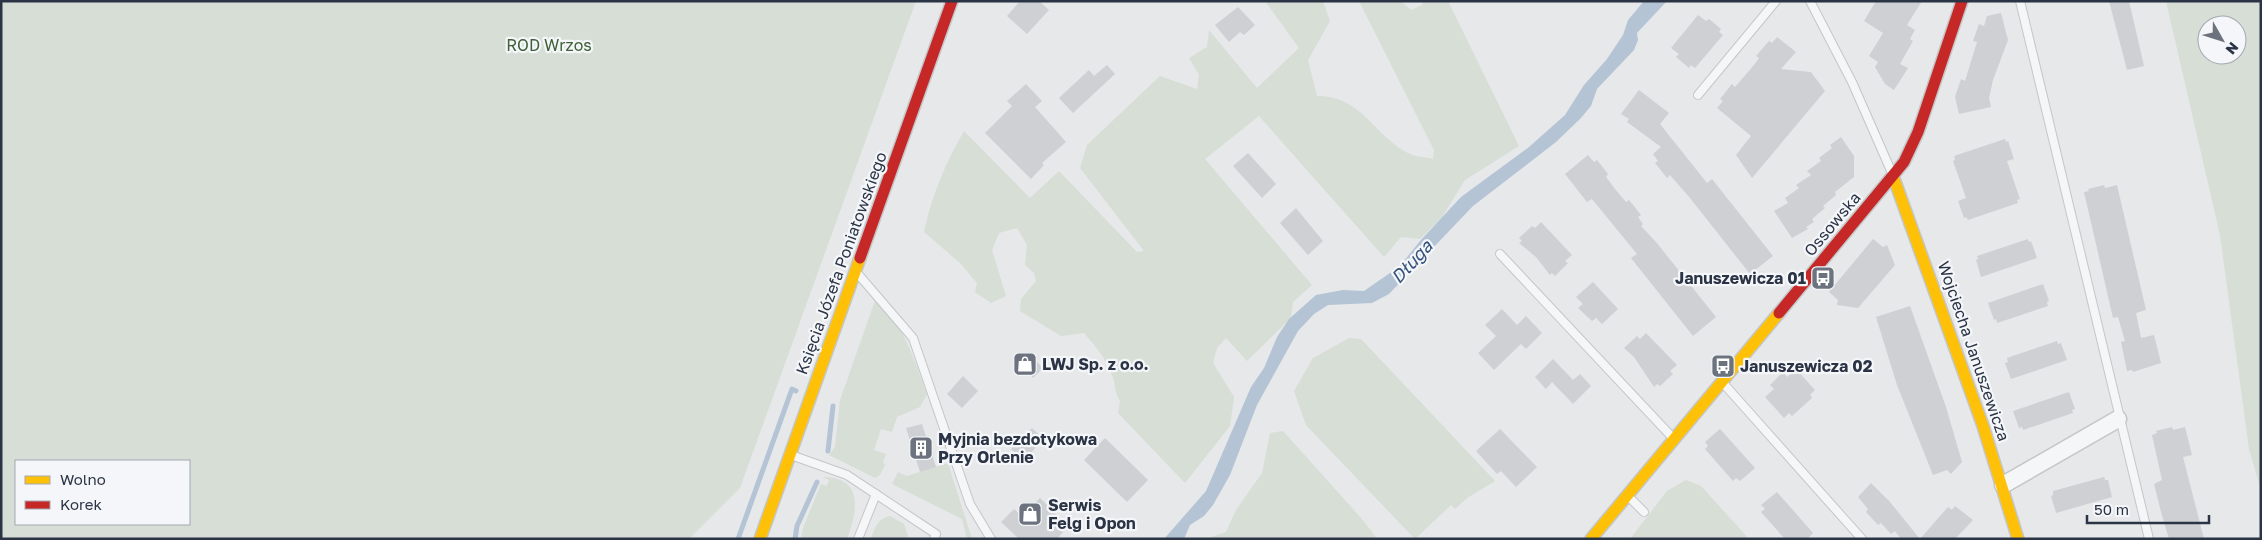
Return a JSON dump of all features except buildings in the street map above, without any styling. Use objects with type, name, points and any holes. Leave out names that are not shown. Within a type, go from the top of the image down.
[{"type":"street","name":"Księcia Józefa Poniatowskiego","points":[[760,538],[952,1]]},
{"type":"street","name":"Ossowska","points":[[1591,539],[1893,176],[1915,143],[1962,1]]},
{"type":"street","name":"Wojciecha Januszewicza","points":[[1893,176],[1937,293],[2002,485],[2018,539]]},
{"type":"street","points":[[2002,485],[2118,419]]},
{"type":"lane","points":[[1698,95],[1776,1]]},
{"type":"lane","points":[[1810,1],[1852,82],[1893,176]]},
{"type":"lane","points":[[2020,1],[2118,419],[2149,539]]},
{"type":"lane","points":[[1500,254],[1674,438]]},
{"type":"lane","points":[[856,272],[913,338],[970,504],[991,539]]},
{"type":"lane","points":[[1721,381],[1862,539]]},
{"type":"lane","points":[[790,455],[847,475],[936,534],[934,539]]},
{"type":"lane","points":[[858,539],[876,494]]},
{"type":"lane","points":[[1627,495],[1644,512]]},
{"type":"green space","name":"ROD Wrzos","points":[[1,1],[916,1],[740,488],[689,539],[1,539]]},
{"type":"green space","points":[[1265,1],[1323,1],[1330,21],[1308,60],[1317,96],[1333,98],[1346,103],[1357,110],[1398,147],[1412,155],[1433,159],[1434,150],[1359,1],[1401,1],[1411,10],[1422,5],[1423,1],[1448,1],[1519,146],[1465,180],[1442,217],[1420,239],[1401,237],[1384,257],[1259,116],[1205,159],[1312,285],[1293,302],[1291,318],[1247,361],[1226,338],[1217,348],[1213,363],[1234,397],[1230,426],[1185,483],[1118,413],[1120,401],[1110,369],[1084,333],[1061,336],[1020,311],[1021,299],[1036,281],[1034,273],[1025,265],[1027,245],[1017,228],[999,233],[992,250],[1006,296],[991,303],[975,292],[977,283],[960,263],[924,232],[940,180],[964,131],[1030,198],[1059,171],[1137,252],[1144,251],[1080,168],[1087,145],[1160,76],[1197,89],[1199,75],[1189,58],[1207,47],[1209,30],[1257,88],[1299,48]]},
{"type":"green space","points":[[2166,1],[2259,1],[2261,7],[2261,490],[2249,449],[2220,235]]},
{"type":"green space","points":[[876,298],[893,318],[907,342],[927,394],[920,407],[897,417],[892,432],[881,429],[874,450],[886,454],[883,462],[885,465],[880,475],[875,478],[829,455],[835,447],[840,400]]},
{"type":"green space","points":[[1349,338],[1361,339],[1495,481],[1467,498],[1455,509],[1451,505],[1415,539],[1306,425],[1294,391],[1313,358]]},
{"type":"green space","points":[[1283,431],[1362,519],[1377,539],[1205,539],[1226,532],[1236,510],[1262,473],[1270,433]]},
{"type":"green space","points":[[948,463],[972,539],[967,539],[962,519],[892,484],[898,472],[907,476]]},
{"type":"green space","points":[[822,477],[836,479],[845,483],[851,489],[855,508],[847,539],[801,539],[803,528],[821,484],[827,486],[829,480]]},
{"type":"green space","points":[[1686,480],[1701,486],[1749,539],[1630,539],[1667,491]]},
{"type":"green space","points":[[890,516],[904,524],[909,539],[871,539],[879,521]]},
{"type":"water","name":"Długa","points":[[1644,1],[1667,1],[1637,33],[1638,40],[1634,50],[1597,89],[1591,106],[1556,142],[1473,206],[1389,294],[1372,303],[1328,305],[1314,314],[1298,331],[1257,405],[1230,475],[1213,505],[1204,516],[1190,525],[1184,539],[1164,539],[1206,491],[1251,387],[1264,368],[1277,337],[1289,319],[1316,295],[1343,290],[1364,291],[1400,266],[1420,241],[1461,197],[1529,147],[1565,115],[1584,85],[1607,59],[1623,35],[1628,20]]},
{"type":"waterway","points":[[738,539],[792,389],[796,391]]},
{"type":"waterway","points":[[828,451],[833,406]]},
{"type":"waterway","points":[[795,539],[797,526],[817,482]]},
{"type":"traffic: slow","points":[[1893,176],[1983,426],[2018,539]]},
{"type":"traffic: slow","points":[[760,539],[860,258]]},
{"type":"traffic: slow","points":[[1591,539],[1779,313]]},
{"type":"traffic: jam","points":[[860,258],[952,1]]},
{"type":"traffic: jam","points":[[1779,313],[1904,162],[1918,132],[1962,1]]},
{"type":"place","name":"Januszewicza 01","points":[[1823,278]]},
{"type":"place","name":"LWJ Sp. z o.o.","points":[[1025,364]]},
{"type":"place","name":"Januszewicza 02","points":[[1723,366]]},
{"type":"place","name":"Myjnia bezdotykowa Przy Orlenie","points":[[921,448]]},
{"type":"place","name":"Serwis Felg i Opon","points":[[1030,514]]}]
